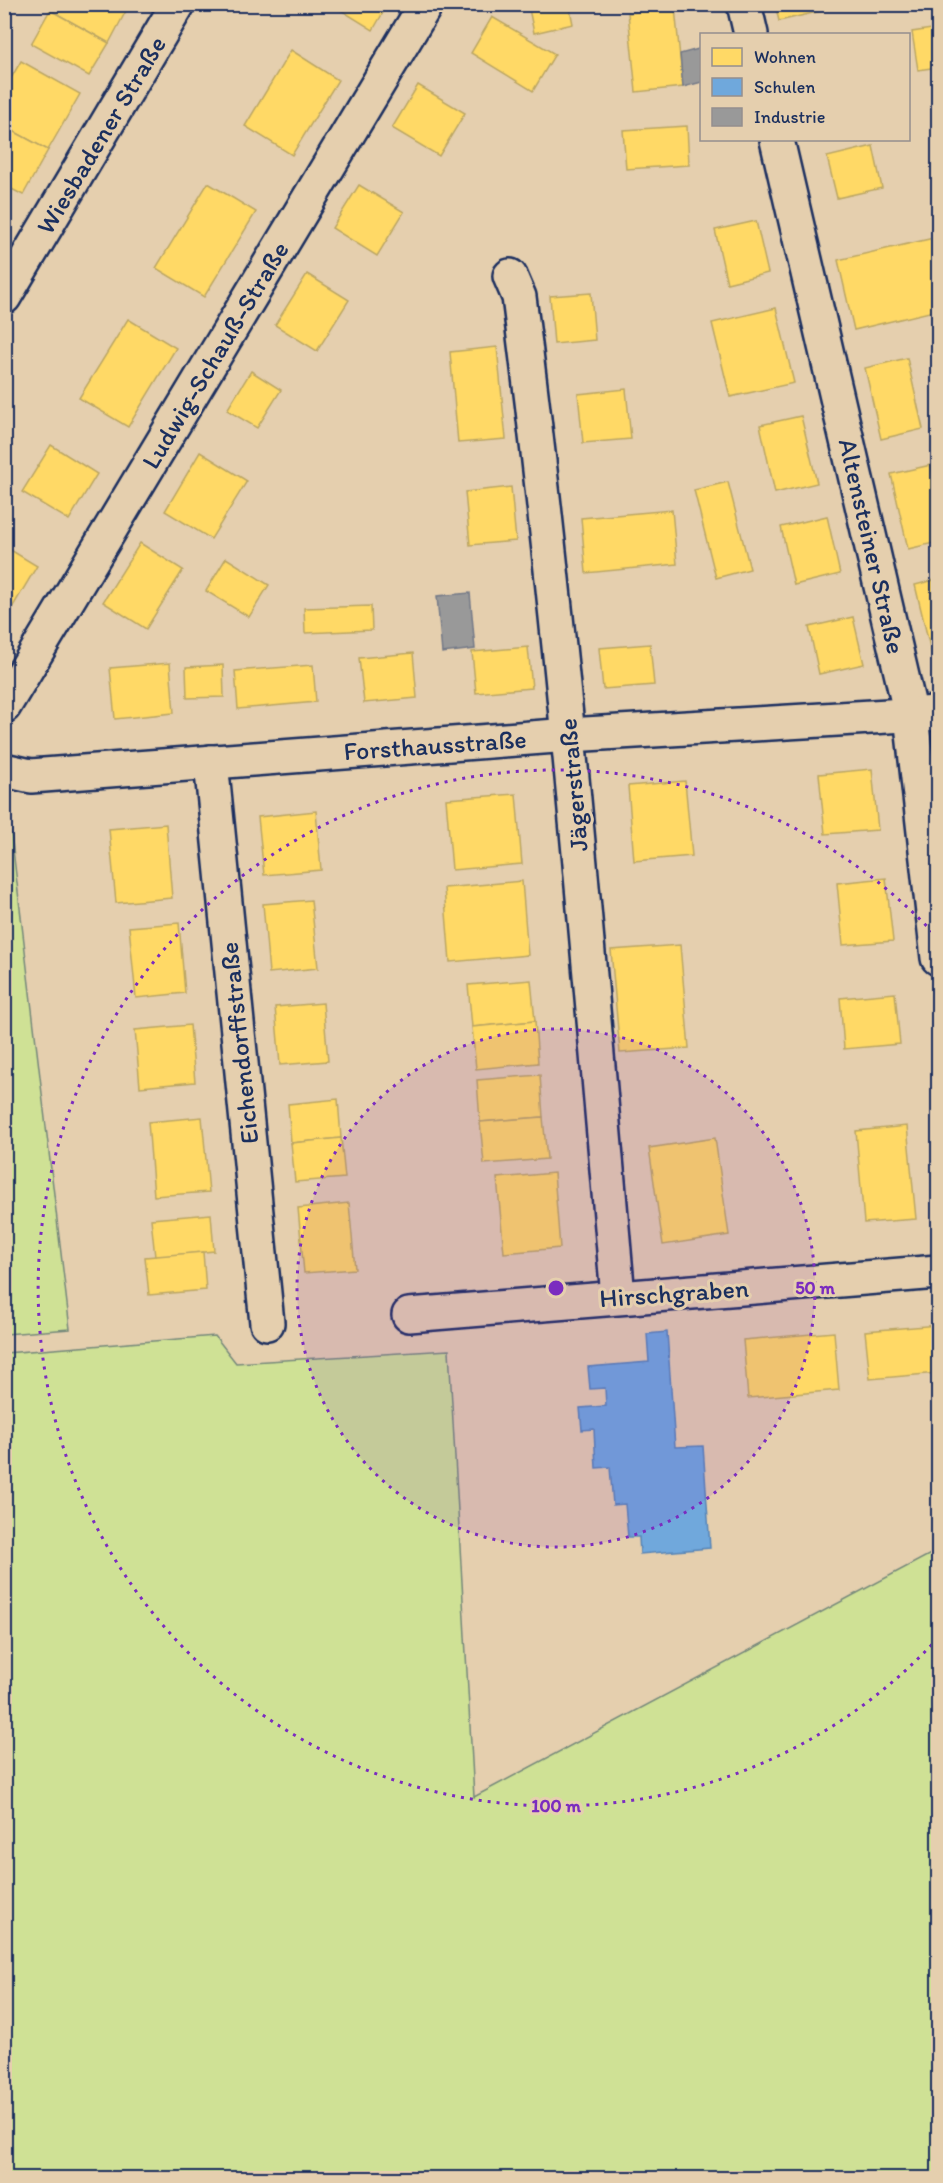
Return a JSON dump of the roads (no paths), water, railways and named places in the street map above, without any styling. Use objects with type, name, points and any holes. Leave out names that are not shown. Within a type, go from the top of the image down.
[{"type":"street","name":"Wiesbadener Straße","points":[[4,297],[178,4]]},
{"type":"street","name":"Ludwig-Schauß-Straße","points":[[4,706],[426,4]]},
{"type":"street","points":[[744,4],[751,33]]},
{"type":"street","name":"Altensteiner Straße","points":[[777,141],[925,714],[939,958]]},
{"type":"street","name":"Jägerstraße","points":[[510,276],[519,297],[537,434],[569,735],[618,1297]]},
{"type":"street","name":"Forsthausstraße","points":[[4,770],[31,776],[569,735],[925,714]]},
{"type":"street","name":"Eichendorffstraße","points":[[211,762],[267,1323]]},
{"type":"street","name":"Hirschgraben","points":[[409,1315],[939,1272]]}]
